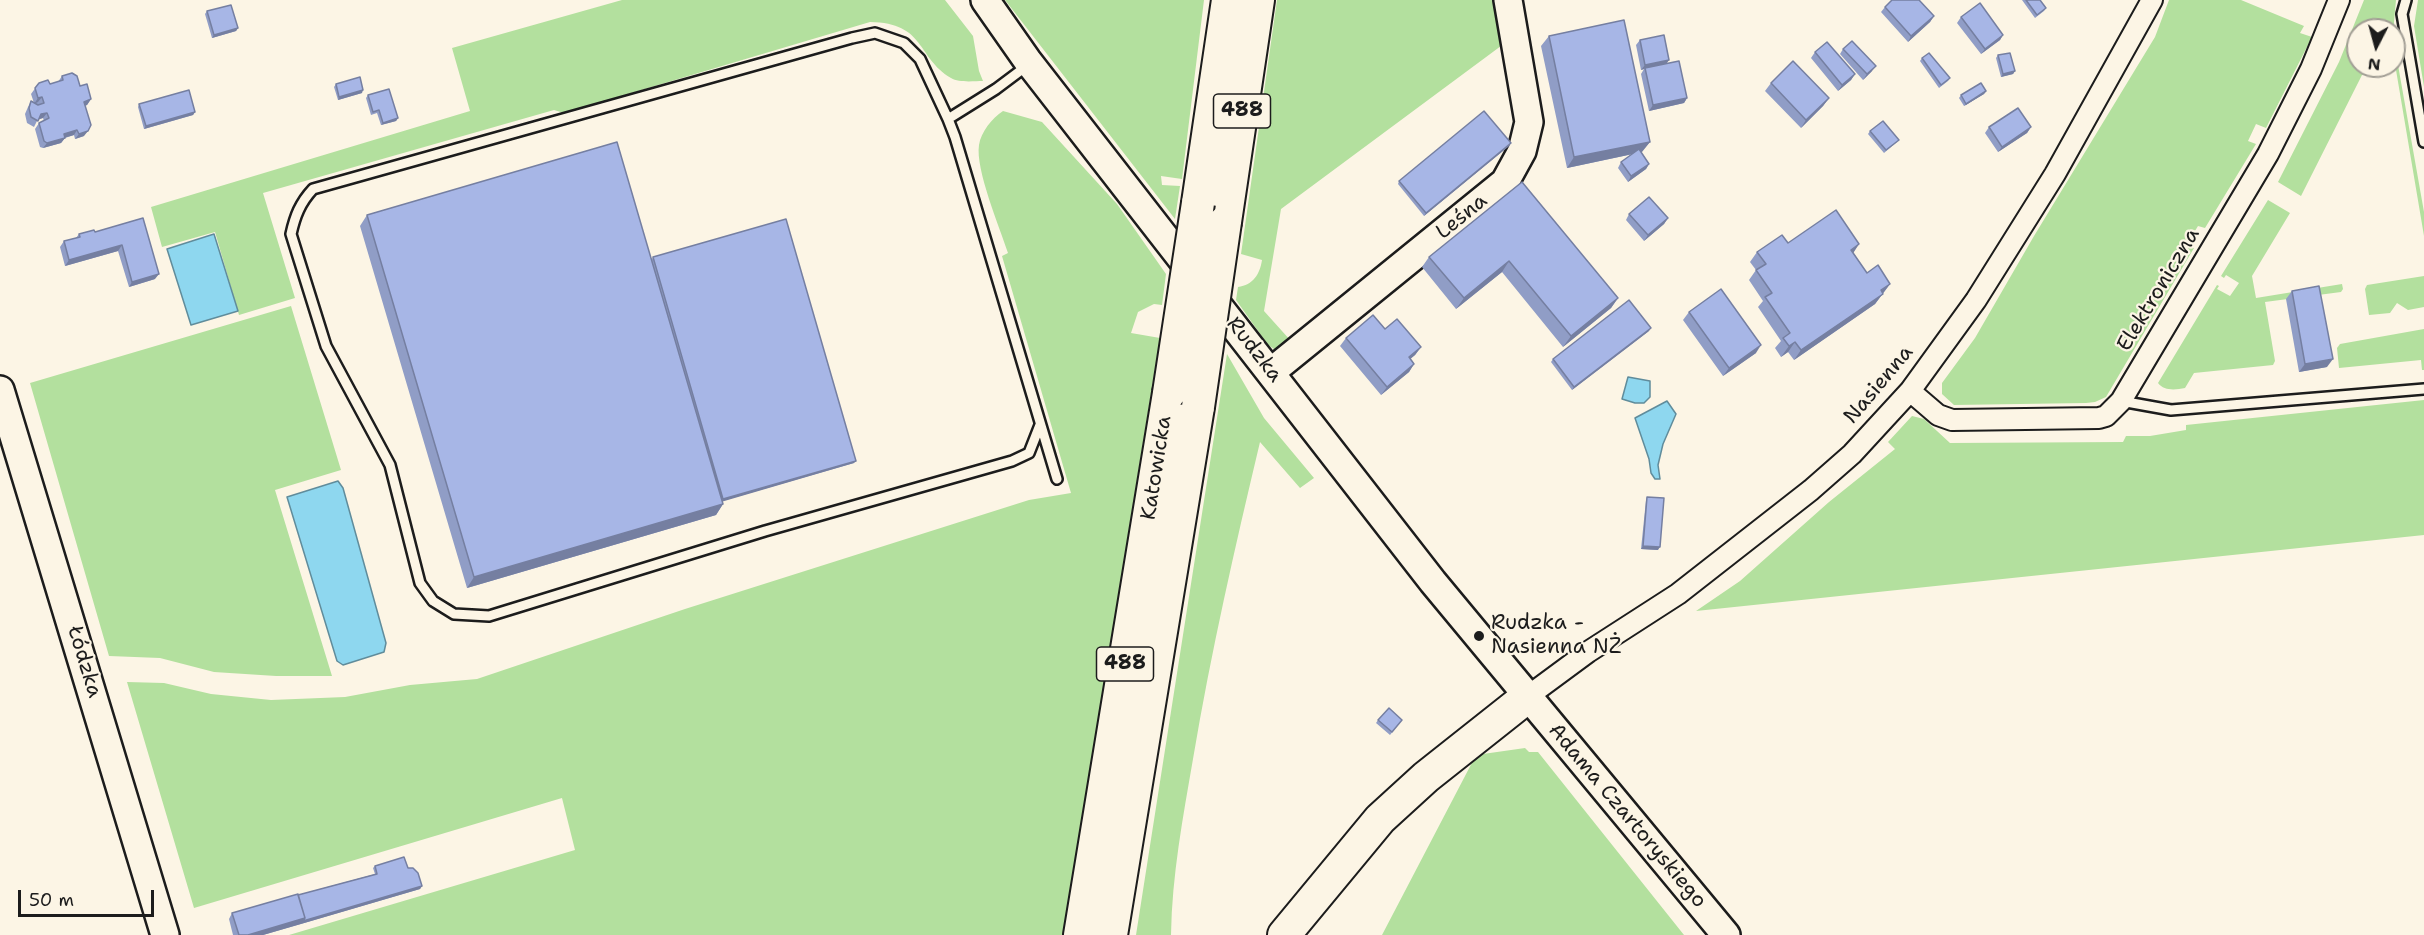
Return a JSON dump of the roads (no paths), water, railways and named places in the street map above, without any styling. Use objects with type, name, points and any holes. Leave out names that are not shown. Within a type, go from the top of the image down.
[{"type":"main road","points":[[1208,129],[1216,0]]},
{"type":"main road","name":"Katowicka","points":[[1080,935],[1169,393],[1228,0]]},
{"type":"main road","name":"Katowicka","points":[[1112,935],[1198,407],[1258,0]]},
{"type":"main road","points":[[1284,935],[1380,819],[1426,777],[1527,697]]},
{"type":"street","name":"Rudzka","points":[[985,0],[1030,64],[1433,582],[1527,697]]},
{"type":"street","name":"Leśna","points":[[1271,372],[1505,182],[1522,151],[1529,122],[1508,0]]},
{"type":"street","name":"Nasienna","points":[[1527,697],[1588,652],[1678,594],[1811,490],[1852,454],[1910,391],[1976,300],[2049,184],[2152,0]]},
{"type":"street","name":"Elektroniczna","points":[[1910,391],[1938,415],[1952,420],[2099,418],[2106,416],[2121,400],[2268,154],[2315,60],[2339,0]]},
{"type":"street","name":"Łódzka","points":[[0,390],[165,935]]},
{"type":"street","name":"Adama Czartoryskiego","points":[[1527,697],[1726,935]]},
{"type":"lane","points":[[2406,0],[2402,14],[2424,142]]},
{"type":"lane","points":[[1040,424],[1029,453],[1012,461],[765,531],[489,616],[454,614],[433,601],[420,583],[390,465],[326,346],[291,234],[295,217],[302,201],[314,189],[875,33],[904,43],[920,59],[956,137],[1057,479]]},
{"type":"lane","points":[[948,119],[996,89],[1030,64]]},
{"type":"lane","points":[[2121,400],[2171,410],[2424,389]]},
{"type":"water","points":[[214,234],[238,311],[191,325],[167,249]]},
{"type":"water","points":[[1628,377],[1650,381],[1650,397],[1644,403],[1622,399]]},
{"type":"water","points":[[1667,401],[1676,414],[1663,444],[1658,465],[1660,479],[1655,479],[1651,473],[1649,459],[1635,418]]},
{"type":"water","points":[[338,481],[343,488],[386,643],[384,652],[343,665],[337,661],[287,497]]},
{"type":"place","name":"Rudzka - Nasienna NŻ","points":[[1479,636]]}]
